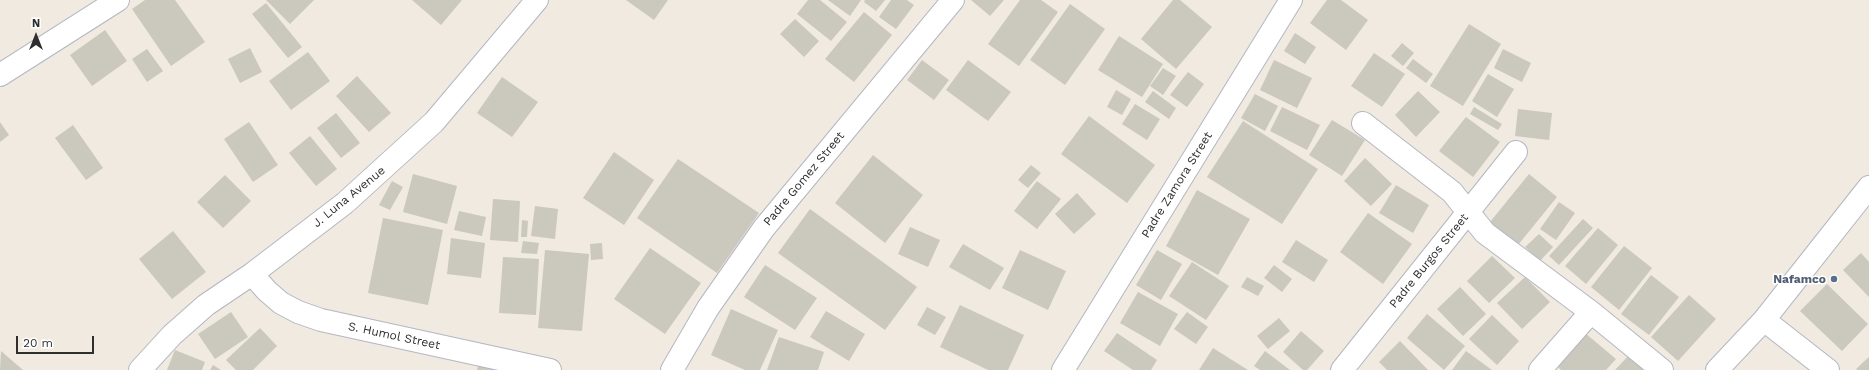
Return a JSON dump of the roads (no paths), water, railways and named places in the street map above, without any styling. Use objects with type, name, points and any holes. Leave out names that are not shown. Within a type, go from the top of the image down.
[{"type":"street","points":[[0,75],[118,0]]},
{"type":"street","name":"J. Luna Avenue","points":[[140,370],[172,335],[206,305],[252,274],[345,203],[434,122],[537,0]]},
{"type":"street","name":"Padre Gomez Street","points":[[672,370],[708,308],[764,228],[953,0]]},
{"type":"street","name":"Padre Zamora Street","points":[[1063,370],[1291,0]]},
{"type":"street","points":[[1363,123],[1452,192],[1485,233],[1591,312],[1662,370]]},
{"type":"street","name":"Padre Burgos Street","points":[[1342,370],[1516,152]]},
{"type":"street","points":[[1717,370],[1764,320],[1869,187]]},
{"type":"street","name":"S. Humol Street","points":[[252,274],[267,291],[281,303],[298,312],[321,320],[550,370]]},
{"type":"street","points":[[1540,370],[1591,312]]},
{"type":"street","points":[[1764,320],[1828,370]]},
{"type":"place","name":"Nafamco","points":[[1834,279]]}]
